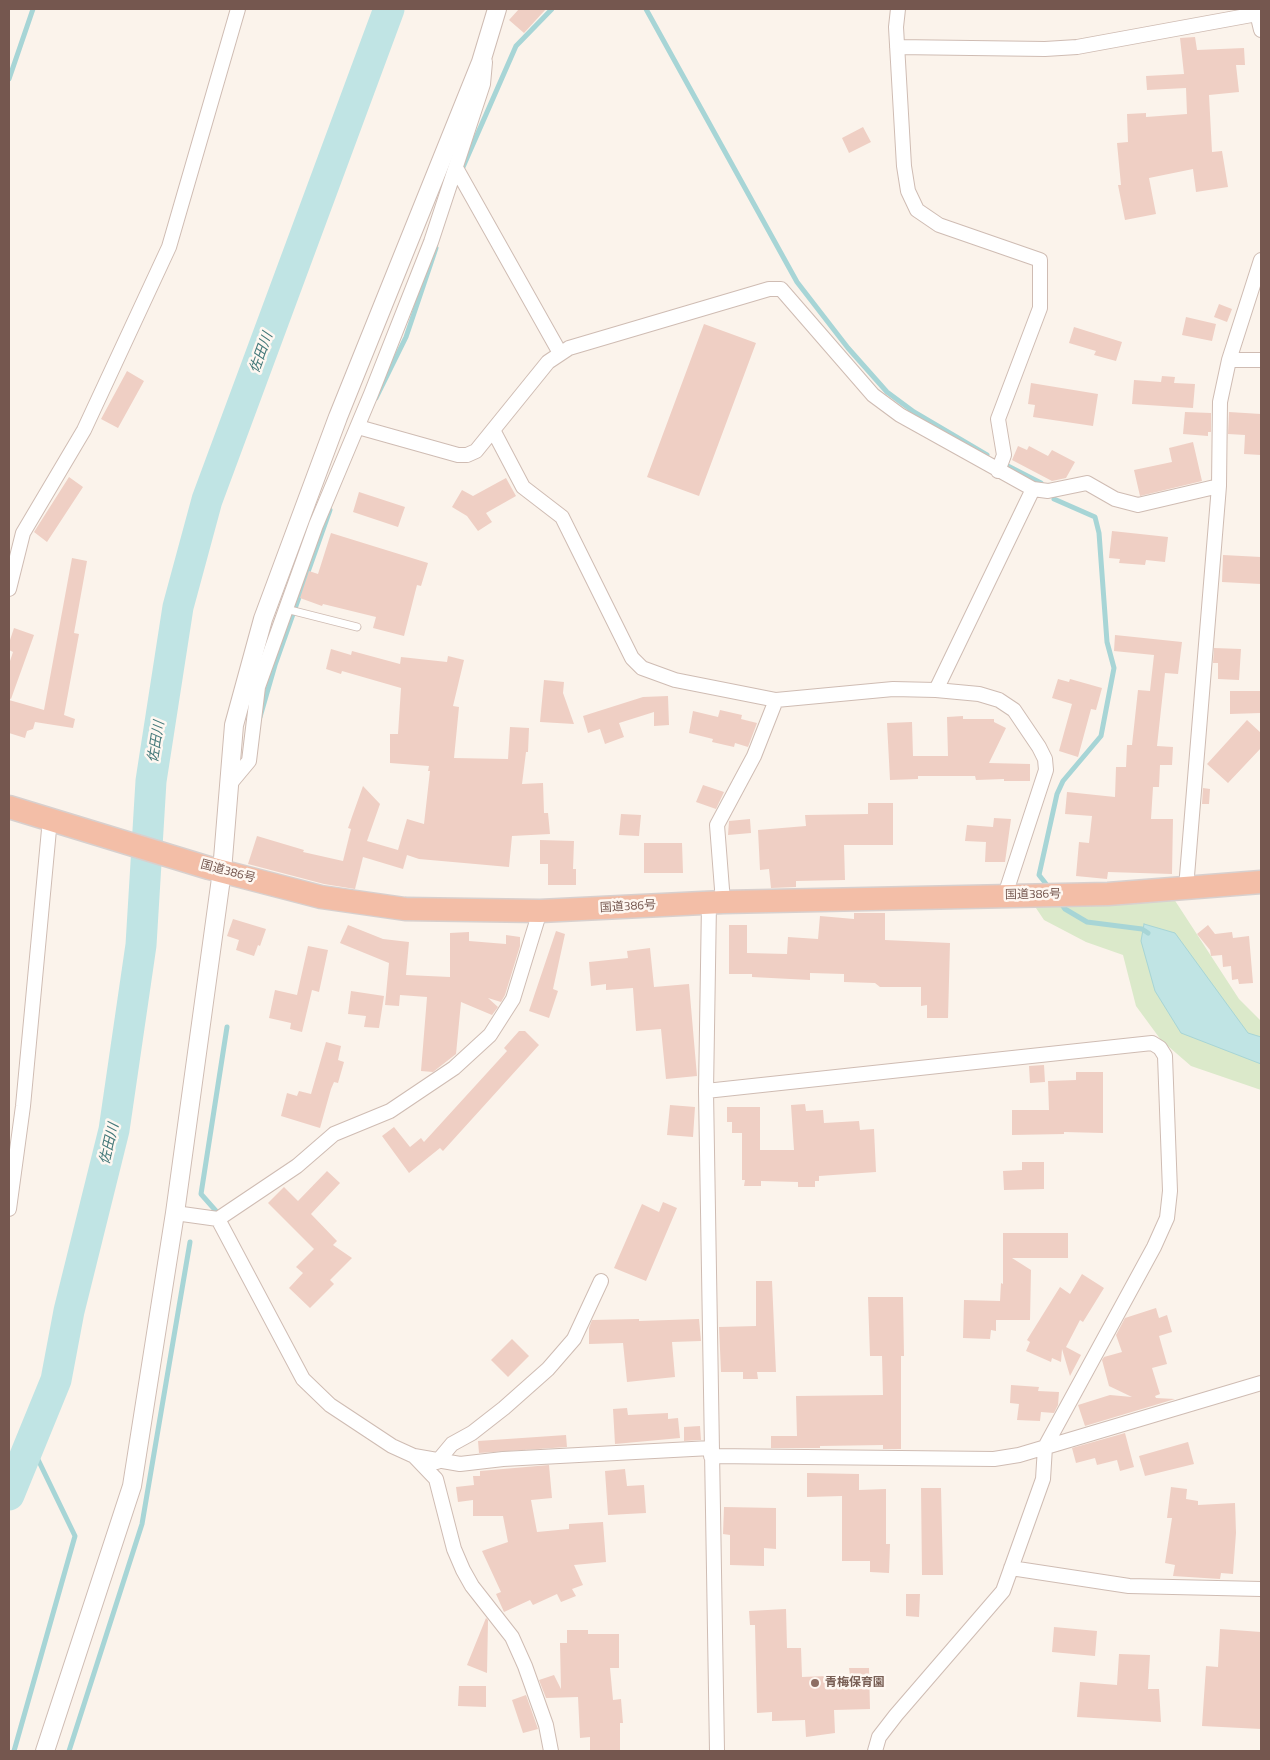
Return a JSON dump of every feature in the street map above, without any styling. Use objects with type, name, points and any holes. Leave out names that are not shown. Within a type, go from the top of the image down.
[{"type":"highway","name":"国道386号","points":[[9,807],[216,870],[321,897],[405,909],[540,911],[716,903],[1108,894],[1261,882]]},
{"type":"street","points":[[9,588],[23,533],[84,430],[169,247],[238,9]]},
{"type":"street","points":[[45,1751],[132,1486],[176,1213],[216,870],[229,785],[234,725],[263,619],[338,417],[486,44],[497,9]]},
{"type":"street","points":[[898,9],[897,48],[904,166],[908,191],[917,210],[939,225],[1040,260],[1040,308],[998,419],[1004,455],[998,471]]},
{"type":"street","points":[[897,48],[1045,49],[1077,47],[1256,11],[1261,30]]},
{"type":"street","points":[[229,785],[249,761],[258,687],[316,525],[358,427],[430,242],[456,169],[483,84],[486,44]]},
{"type":"street","points":[[456,169],[560,353]]},
{"type":"street","points":[[1186,888],[1219,486],[1220,402],[1229,360],[1261,260]]},
{"type":"street","points":[[358,427],[458,455],[468,455],[476,451],[548,362],[569,348],[760,291],[781,289],[874,395],[900,415],[1033,489],[1048,491],[1087,484],[1115,500],[1138,505],[1219,486]]},
{"type":"street","points":[[1229,360],[1261,360]]},
{"type":"street","points":[[493,430],[522,487],[562,517],[632,658],[642,668],[676,680],[776,700],[893,689],[936,690],[979,694],[999,700],[1014,710],[1039,747],[1046,770],[1010,895]]},
{"type":"street","points":[[936,690],[1033,489]]},
{"type":"street","points":[[718,1751],[711,1452],[706,1091],[716,903],[717,825],[754,756],[776,700]]},
{"type":"street","points":[[9,1209],[24,1106],[50,819]]},
{"type":"street","points":[[176,1213],[218,1219],[297,1166],[334,1134],[390,1111],[454,1068],[490,1034],[513,999],[540,911]]},
{"type":"street","points":[[706,1091],[1152,1043],[1160,1048],[1165,1056],[1170,1191],[1167,1218],[1154,1247],[1045,1447],[1044,1479],[1004,1591],[896,1715],[879,1737],[875,1751]]},
{"type":"street","points":[[218,1219],[257,1288],[303,1378],[330,1405],[371,1434],[414,1456],[437,1462],[460,1464],[512,1458],[711,1452],[994,1459],[1045,1447],[1261,1384]]},
{"type":"street","points":[[437,1462],[452,1444],[472,1432],[504,1408],[548,1369],[574,1339],[600,1281]]},
{"type":"street","points":[[414,1456],[436,1479],[454,1550],[463,1570],[472,1586],[512,1638],[525,1666],[546,1725],[551,1751]]},
{"type":"street","points":[[1011,1568],[1129,1586],[1261,1589]]},
{"type":"lane","points":[[287,609],[357,626]]},
{"type":"green space","points":[[1172,896],[1239,999],[1261,1021],[1261,1090],[1191,1066],[1161,1040],[1136,1006],[1123,955],[1086,942],[1044,920],[1034,905]]},
{"type":"water","points":[[1144,924],[1175,933],[1248,1033],[1261,1037],[1261,1064],[1181,1033],[1155,991],[1141,941]]},
{"type":"building","points":[[519,9],[546,9],[524,33],[509,20]]},
{"type":"building","points":[[1195,37],[1197,50],[1244,48],[1245,65],[1236,65],[1239,92],[1209,95],[1212,152],[1222,151],[1228,187],[1196,192],[1193,169],[1149,178],[1156,214],[1125,220],[1118,185],[1121,185],[1117,143],[1128,142],[1127,114],[1146,113],[1146,117],[1187,114],[1186,88],[1147,90],[1146,76],[1184,74],[1180,38]]},
{"type":"building","points":[[863,127],[871,142],[849,153],[842,138]]},
{"type":"building","points":[[1219,304],[1232,309],[1227,322],[1214,317]]},
{"type":"building","points":[[1186,317],[1216,324],[1212,341],[1182,335]]},
{"type":"building","points":[[704,324],[756,343],[699,496],[647,477]]},
{"type":"building","points":[[1074,327],[1122,342],[1116,361],[1094,355],[1096,351],[1069,343]]},
{"type":"building","points":[[127,371],[144,381],[118,428],[101,419]]},
{"type":"building","points":[[1162,376],[1175,377],[1174,383],[1195,384],[1193,408],[1132,404],[1134,380],[1161,382]]},
{"type":"building","points":[[1031,383],[1098,394],[1093,426],[1033,417],[1035,405],[1028,404]]},
{"type":"building","points":[[1185,412],[1211,413],[1211,432],[1208,432],[1208,436],[1183,434]]},
{"type":"building","points":[[1229,412],[1261,414],[1261,455],[1244,454],[1245,435],[1228,434]]},
{"type":"building","points":[[1193,442],[1202,481],[1140,496],[1134,470],[1172,462],[1169,448]]},
{"type":"building","points":[[1018,446],[1027,450],[1029,446],[1048,456],[1052,450],[1075,462],[1066,478],[1052,481],[1012,460]]},
{"type":"building","points":[[69,477],[83,487],[47,542],[34,532]]},
{"type":"building","points":[[506,478],[516,496],[486,513],[492,522],[478,531],[467,516],[452,507],[462,490],[473,496]]},
{"type":"building","points":[[359,492],[405,507],[398,527],[353,512]]},
{"type":"building","points":[[1112,531],[1168,537],[1165,562],[1146,560],[1145,565],[1119,563],[1120,559],[1109,558]]},
{"type":"building","points":[[331,533],[428,563],[421,586],[417,585],[404,636],[373,628],[376,617],[323,604],[322,606],[300,598],[309,571],[318,574]]},
{"type":"building","points":[[1223,555],[1261,557],[1261,584],[1222,582]]},
{"type":"building","points":[[72,558],[87,561],[74,633],[79,634],[64,715],[75,719],[73,728],[35,722],[33,729],[27,731],[25,738],[9,733],[9,700],[44,710]]},
{"type":"building","points":[[14,628],[34,635],[11,699],[9,698],[9,664],[13,652],[9,650],[9,643]]},
{"type":"building","points":[[1115,635],[1182,642],[1178,674],[1165,673],[1157,746],[1173,747],[1172,765],[1160,765],[1159,787],[1153,787],[1151,819],[1173,819],[1172,874],[1108,872],[1107,879],[1076,876],[1079,842],[1089,843],[1092,816],[1065,814],[1067,792],[1115,797],[1116,767],[1126,767],[1127,745],[1132,745],[1138,690],[1150,691],[1154,655],[1114,651]]},
{"type":"building","points":[[1214,648],[1241,649],[1239,680],[1218,679],[1218,663],[1213,663]]},
{"type":"building","points":[[331,649],[351,655],[352,651],[400,664],[401,657],[447,662],[448,656],[464,660],[453,706],[459,707],[454,758],[508,759],[510,727],[529,728],[528,752],[526,752],[522,784],[543,783],[544,813],[548,813],[550,834],[512,836],[509,867],[419,859],[407,855],[403,869],[363,857],[355,889],[324,884],[248,864],[257,836],[304,850],[303,852],[343,861],[351,829],[348,828],[363,786],[380,804],[367,841],[398,850],[407,819],[424,824],[429,766],[390,763],[390,734],[398,734],[401,688],[342,671],[341,674],[326,669]]},
{"type":"building","points":[[1058,679],[1069,682],[1070,679],[1102,688],[1096,710],[1091,709],[1078,757],[1059,751],[1072,704],[1052,698]]},
{"type":"building","points":[[544,680],[564,682],[563,693],[574,724],[540,722]]},
{"type":"building","points":[[1230,691],[1261,691],[1261,713],[1230,714]]},
{"type":"building","points":[[668,696],[669,725],[654,726],[654,712],[619,723],[624,737],[605,744],[600,729],[588,733],[583,716],[643,697]]},
{"type":"building","points":[[720,710],[742,715],[741,719],[757,723],[748,747],[735,743],[734,747],[712,742],[713,739],[689,733],[693,711],[718,717]]},
{"type":"building","points":[[963,716],[963,719],[994,719],[994,722],[1006,728],[989,763],[1030,764],[1030,781],[1004,781],[1004,779],[976,780],[975,776],[918,776],[918,779],[890,780],[887,723],[912,722],[913,756],[948,756],[947,717]]},
{"type":"building","points":[[1247,720],[1261,733],[1261,748],[1228,783],[1207,764]]},
{"type":"building","points":[[703,785],[724,792],[716,809],[696,802]]},
{"type":"building","points":[[1203,788],[1210,789],[1209,804],[1202,804]]},
{"type":"building","points":[[868,803],[893,803],[893,845],[844,845],[845,880],[796,881],[796,887],[771,888],[769,869],[760,870],[758,830],[806,826],[805,815],[868,814]]},
{"type":"building","points":[[621,814],[641,815],[639,836],[619,835]]},
{"type":"building","points":[[994,818],[1011,819],[1005,862],[985,862],[986,842],[965,841],[967,825],[993,827]]},
{"type":"building","points":[[750,819],[751,833],[728,835],[729,821]]},
{"type":"building","points":[[540,840],[574,841],[573,869],[576,869],[576,885],[548,885],[548,864],[540,864]]},
{"type":"building","points":[[644,843],[682,843],[683,873],[644,873]]},
{"type":"building","points":[[854,913],[885,913],[885,940],[950,943],[948,1018],[927,1018],[927,1005],[921,1006],[921,987],[880,987],[875,983],[844,982],[844,974],[810,973],[810,980],[752,977],[752,974],[729,974],[729,925],[747,925],[747,953],[787,954],[788,937],[818,939],[820,916],[854,919]]},
{"type":"building","points":[[233,919],[266,929],[254,956],[236,950],[239,940],[227,936]]},
{"type":"building","points":[[348,925],[383,939],[409,942],[406,975],[450,977],[450,933],[469,932],[469,941],[506,944],[506,935],[520,937],[520,946],[505,995],[501,1002],[488,998],[498,1007],[492,1015],[461,1002],[456,1054],[433,1072],[421,1071],[427,997],[400,995],[399,1006],[385,1005],[389,963],[340,943]]},
{"type":"building","points":[[1208,925],[1215,934],[1232,932],[1233,938],[1249,936],[1253,983],[1239,984],[1238,979],[1232,980],[1231,966],[1223,967],[1222,955],[1211,956],[1210,950],[1197,934]]},
{"type":"building","points":[[556,931],[565,934],[553,989],[558,991],[549,1018],[529,1011]]},
{"type":"building","points":[[308,946],[328,950],[319,992],[312,990],[302,1032],[290,1029],[291,1023],[269,1018],[275,990],[297,995]]},
{"type":"building","points":[[650,948],[654,987],[689,984],[697,1076],[666,1079],[661,1029],[636,1031],[633,988],[606,990],[606,984],[591,986],[589,962],[628,958],[627,951]]},
{"type":"building","points":[[351,991],[384,996],[379,1028],[364,1027],[366,1016],[348,1014]]},
{"type":"building","points":[[519,1031],[525,1031],[539,1045],[443,1151],[440,1148],[409,1173],[382,1136],[394,1127],[410,1147],[421,1138],[424,1142],[507,1051],[504,1048]]},
{"type":"building","points":[[326,1042],[341,1046],[338,1060],[344,1062],[338,1083],[334,1082],[331,1089],[320,1128],[281,1116],[287,1093],[297,1096],[299,1091],[311,1094]]},
{"type":"building","points":[[1044,1065],[1045,1082],[1030,1083],[1029,1066]]},
{"type":"building","points":[[1076,1072],[1103,1072],[1103,1133],[1064,1132],[1064,1134],[1012,1135],[1012,1110],[1049,1110],[1048,1081],[1076,1080]]},
{"type":"building","points":[[805,1104],[806,1111],[823,1110],[824,1123],[859,1121],[860,1130],[874,1129],[876,1172],[819,1176],[819,1181],[815,1181],[815,1187],[798,1187],[798,1182],[761,1181],[761,1186],[744,1186],[745,1180],[742,1180],[742,1133],[732,1133],[732,1122],[727,1122],[727,1107],[760,1107],[760,1150],[794,1150],[791,1105]]},
{"type":"building","points":[[670,1105],[695,1107],[693,1137],[667,1135]]},
{"type":"building","points":[[1022,1162],[1044,1162],[1044,1189],[1004,1190],[1003,1171],[1022,1170]]},
{"type":"building","points":[[327,1171],[340,1183],[311,1214],[337,1241],[333,1245],[352,1258],[330,1280],[334,1284],[310,1308],[289,1288],[303,1273],[296,1267],[314,1249],[268,1203],[284,1187],[298,1201]]},
{"type":"building","points":[[663,1202],[677,1208],[646,1281],[614,1268],[642,1204],[659,1212]]},
{"type":"building","points":[[1003,1233],[1068,1233],[1068,1258],[1012,1258],[1031,1270],[1030,1320],[996,1320],[996,1331],[991,1330],[990,1339],[963,1338],[964,1300],[1000,1301],[1001,1283],[1003,1284]]},
{"type":"building","points":[[1082,1274],[1104,1288],[1083,1322],[1080,1320],[1066,1347],[1081,1355],[1070,1376],[1062,1349],[1061,1362],[1052,1358],[1051,1362],[1026,1351],[1030,1342],[1027,1340],[1060,1287],[1070,1294]]},
{"type":"building","points":[[756,1281],[772,1281],[776,1372],[757,1372],[758,1379],[743,1379],[743,1372],[721,1372],[719,1327],[756,1326]]},
{"type":"building","points":[[868,1297],[903,1297],[904,1356],[901,1356],[901,1449],[883,1449],[883,1445],[771,1448],[771,1436],[797,1436],[796,1396],[883,1395],[882,1356],[870,1356]]},
{"type":"building","points":[[1156,1308],[1159,1318],[1167,1315],[1172,1332],[1159,1336],[1167,1364],[1152,1368],[1160,1394],[1155,1396],[1156,1398],[1175,1399],[1085,1426],[1078,1405],[1110,1395],[1132,1397],[1109,1386],[1102,1360],[1104,1357],[1122,1352],[1116,1335],[1125,1318]]},
{"type":"building","points":[[639,1319],[639,1321],[699,1319],[701,1341],[672,1342],[675,1377],[627,1382],[623,1343],[589,1344],[589,1328],[592,1320]]},
{"type":"building","points":[[512,1339],[529,1356],[508,1377],[491,1360]]},
{"type":"building","points":[[1011,1385],[1039,1387],[1038,1391],[1059,1392],[1058,1405],[1054,1413],[1041,1412],[1040,1421],[1017,1420],[1019,1404],[1010,1403]]},
{"type":"building","points":[[627,1408],[628,1415],[668,1413],[668,1419],[678,1418],[680,1438],[615,1444],[613,1409]]},
{"type":"building","points":[[700,1426],[701,1440],[684,1441],[684,1427]]},
{"type":"building","points":[[1125,1433],[1134,1467],[1120,1471],[1117,1460],[1097,1465],[1095,1458],[1076,1463],[1072,1448]]},
{"type":"building","points":[[566,1435],[567,1447],[479,1453],[478,1441]]},
{"type":"building","points":[[1188,1442],[1194,1464],[1145,1476],[1139,1456]]},
{"type":"building","points":[[549,1465],[552,1498],[531,1500],[537,1532],[569,1529],[569,1524],[603,1522],[606,1562],[574,1565],[583,1585],[572,1589],[576,1596],[561,1602],[557,1594],[533,1605],[530,1600],[504,1612],[496,1594],[501,1592],[482,1551],[508,1542],[503,1516],[473,1516],[473,1500],[458,1502],[456,1487],[474,1485],[473,1476],[480,1476],[480,1471]]},
{"type":"building","points":[[625,1469],[627,1486],[644,1485],[646,1513],[608,1515],[605,1471]]},
{"type":"building","points":[[807,1473],[859,1474],[859,1490],[886,1489],[886,1544],[890,1544],[889,1573],[870,1572],[870,1561],[842,1561],[842,1496],[807,1497]]},
{"type":"building","points":[[1171,1487],[1187,1489],[1186,1499],[1198,1501],[1198,1505],[1235,1503],[1236,1533],[1233,1574],[1221,1573],[1220,1579],[1173,1576],[1175,1565],[1165,1563],[1172,1518],[1167,1518]]},
{"type":"building","points":[[921,1488],[941,1488],[943,1575],[922,1575]]},
{"type":"building","points":[[724,1507],[776,1508],[776,1549],[764,1548],[764,1566],[730,1565],[730,1535],[723,1534]]},
{"type":"building","points":[[906,1594],[920,1594],[919,1617],[906,1616]]},
{"type":"building","points":[[786,1609],[787,1648],[801,1648],[802,1677],[850,1675],[849,1668],[869,1668],[870,1709],[834,1710],[835,1733],[806,1737],[805,1720],[772,1721],[772,1712],[757,1713],[755,1625],[750,1625],[749,1611]]},
{"type":"building","points":[[486,1618],[488,1620],[487,1673],[467,1665]]},
{"type":"building","points":[[1054,1627],[1097,1631],[1095,1656],[1052,1652]]},
{"type":"building","points":[[1220,1629],[1261,1632],[1261,1729],[1202,1726],[1206,1666],[1218,1667]]},
{"type":"building","points":[[567,1630],[588,1630],[588,1634],[619,1634],[619,1668],[610,1668],[613,1700],[621,1699],[623,1723],[620,1723],[620,1751],[590,1751],[590,1737],[580,1738],[578,1697],[546,1698],[539,1680],[554,1675],[561,1689],[560,1643],[567,1643]]},
{"type":"building","points":[[1119,1654],[1150,1655],[1148,1689],[1159,1689],[1161,1722],[1077,1717],[1080,1682],[1117,1685]]},
{"type":"building","points":[[459,1686],[486,1686],[486,1707],[458,1706]]},
{"type":"building","points":[[526,1695],[538,1729],[523,1733],[512,1700]]},
{"type":"waterway","points":[[9,79],[33,9]]},
{"type":"waterway","name":"佐田川","points":[[9,1495],[56,1380],[69,1311],[114,1130],[141,945],[151,781],[178,607],[207,500],[389,9]]},
{"type":"waterway","points":[[463,167],[516,46],[552,9]]},
{"type":"waterway","points":[[646,9],[797,282],[848,348],[887,392],[914,412],[987,455]]},
{"type":"waterway","points":[[376,398],[406,337],[436,248]]},
{"type":"waterway","points":[[1004,464],[1041,483]]},
{"type":"waterway","points":[[1050,889],[1039,875],[1057,794],[1063,781],[1101,736],[1114,668],[1107,642],[1099,533],[1095,517],[1054,499]]},
{"type":"waterway","points":[[260,717],[275,665],[330,510]]},
{"type":"waterway","points":[[1060,902],[1065,909],[1087,922],[1142,929],[1148,933]]},
{"type":"waterway","points":[[216,1211],[201,1194],[227,1027]]},
{"type":"waterway","points":[[69,1751],[142,1524],[190,1242]]},
{"type":"waterway","points":[[14,1751],[75,1536],[30,1443]]},
{"type":"place","name":"青梅保育園","points":[[815,1683]]}]
